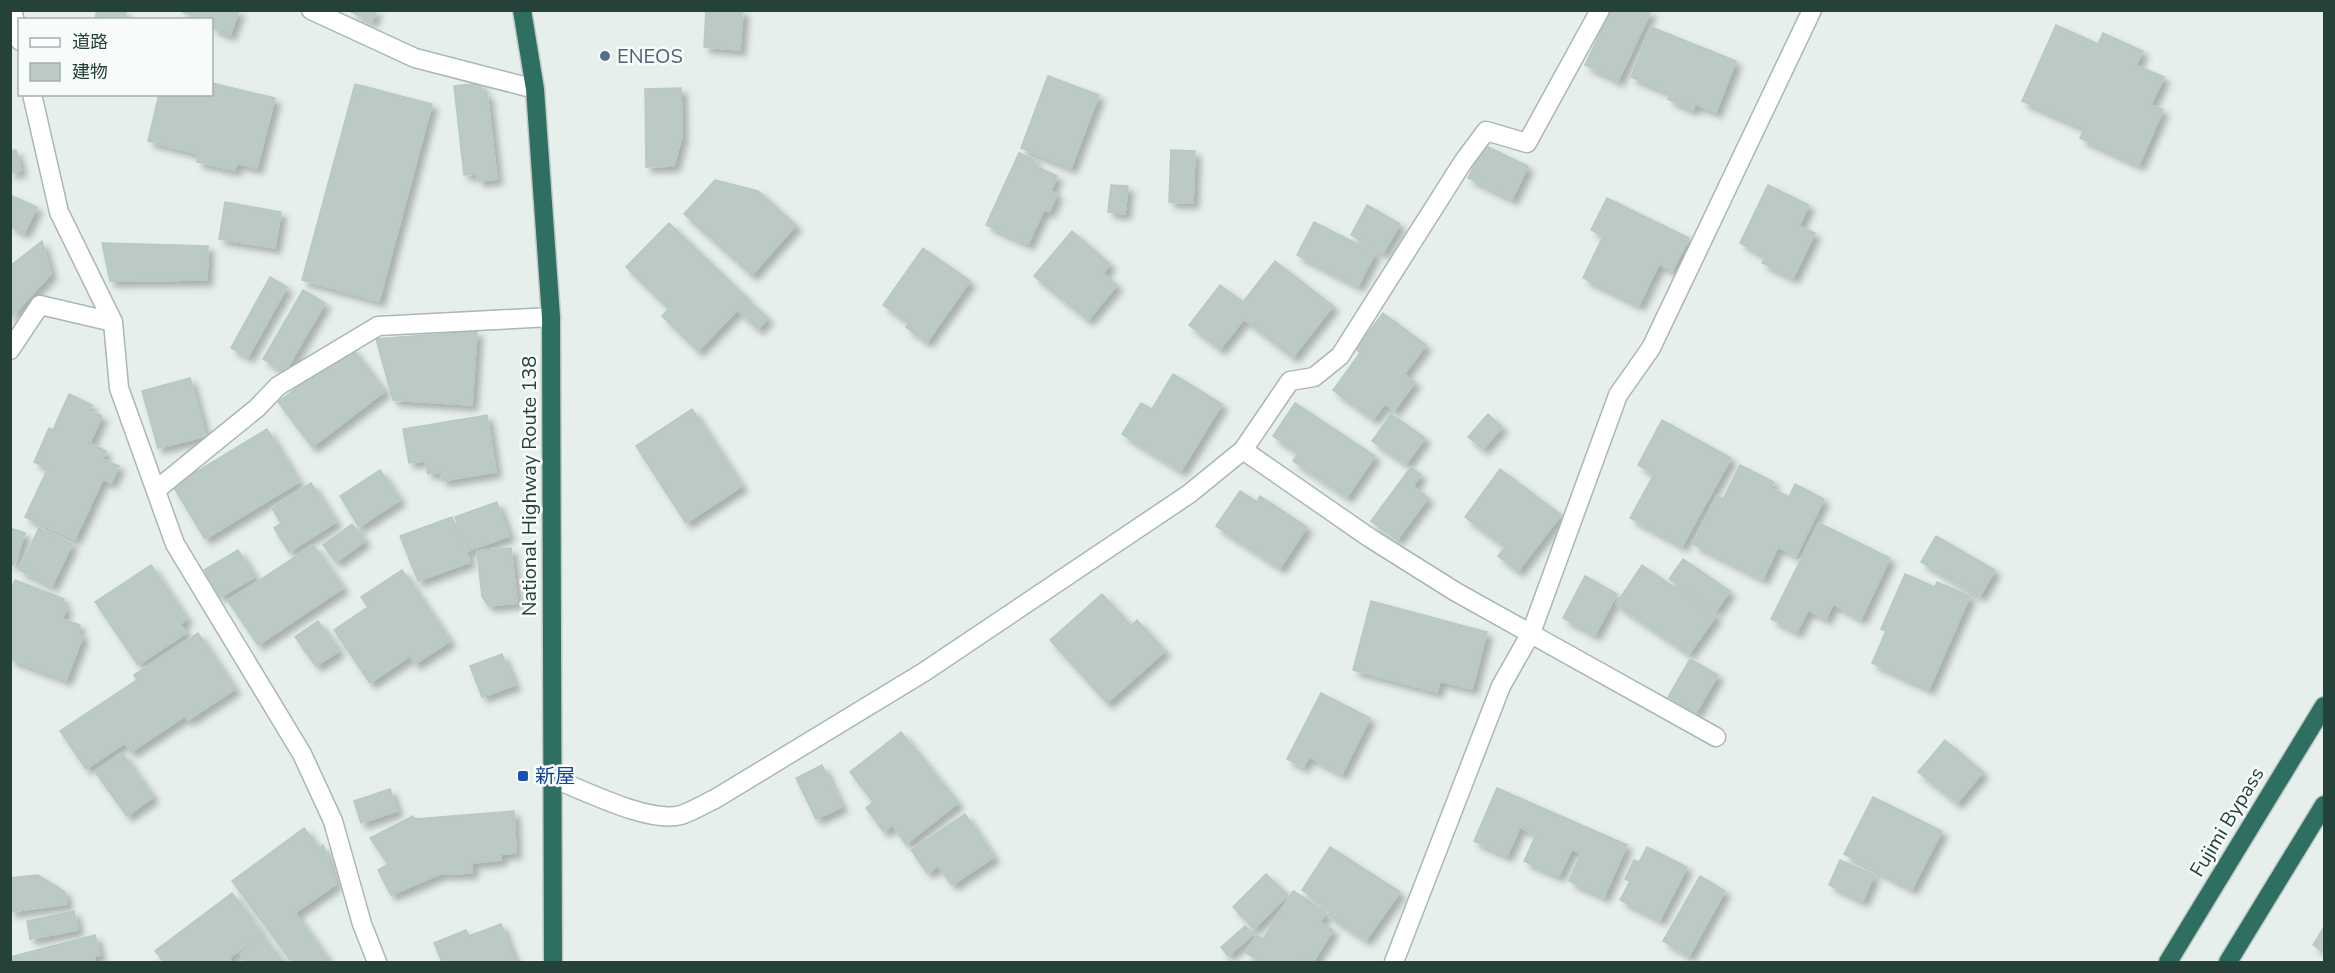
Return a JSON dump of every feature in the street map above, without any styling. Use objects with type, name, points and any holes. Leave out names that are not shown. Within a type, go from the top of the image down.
[{"type":"highway","name":"National Highway Route 138","points":[[522,10],[535,89],[551,317],[553,963]]},
{"type":"highway","name":"Fujimi Bypass","points":[[2168,963],[2325,706]]},
{"type":"highway","points":[[2228,963],[2325,805]]},
{"type":"street","points":[[12,10],[18,33]]},
{"type":"street","points":[[311,10],[415,58],[535,89]]},
{"type":"street","points":[[552,778],[657,815],[680,815],[715,799],[924,672],[1189,494],[1244,450],[1290,381],[1314,377],[1340,356],[1463,162],[1486,131],[1527,143],[1600,10]]},
{"type":"street","points":[[1394,963],[1501,686],[1531,633],[1618,395],[1651,348],[1812,10]]},
{"type":"street","points":[[32,96],[59,212],[113,322],[119,388],[176,544],[302,754],[333,820],[362,924],[377,963]]},
{"type":"street","points":[[10,350],[39,305],[113,322]]},
{"type":"street","points":[[156,490],[257,408],[278,386],[378,326],[551,317]]},
{"type":"street","points":[[1244,450],[1380,544],[1456,592],[1716,737]]},
{"type":"building","points":[[97,10],[126,12],[124,18],[95,18]]},
{"type":"building","points":[[178,10],[239,10],[230,35],[213,28],[213,18],[192,18],[193,16]]},
{"type":"building","points":[[348,10],[377,10],[371,22]]},
{"type":"building","points":[[706,10],[743,10],[740,50],[704,47]]},
{"type":"building","points":[[1611,10],[1651,11],[1618,81],[1585,65]]},
{"type":"building","points":[[2056,25],[2098,44],[2103,33],[2143,51],[2136,65],[2164,77],[2151,105],[2163,110],[2139,165],[2080,138],[2084,128],[2022,101]]},
{"type":"building","points":[[1651,27],[1736,61],[1716,112],[1695,104],[1693,110],[1668,99],[1670,93],[1631,77]]},
{"type":"building","points":[[1048,76],[1099,95],[1071,168],[1021,148]]},
{"type":"building","points":[[213,83],[275,98],[257,168],[237,163],[235,170],[197,162],[199,154],[148,141],[159,96],[213,96]]},
{"type":"building","points":[[481,83],[482,94],[487,93],[497,179],[478,181],[477,174],[464,175],[454,86]]},
{"type":"building","points":[[355,84],[432,104],[379,301],[302,280]]},
{"type":"building","points":[[681,88],[682,136],[674,166],[646,167],[645,89]]},
{"type":"building","points":[[1484,145],[1528,166],[1512,199],[1468,178]]},
{"type":"building","points":[[16,150],[21,171],[10,173],[10,151]]},
{"type":"building","points":[[1171,150],[1195,151],[1193,203],[1169,202]]},
{"type":"building","points":[[1019,153],[1035,160],[1033,165],[1057,176],[1051,191],[1057,194],[1049,212],[1044,210],[1028,244],[986,225]]},
{"type":"building","points":[[715,180],[758,191],[796,225],[752,275],[684,214]]},
{"type":"building","points":[[1111,185],[1128,186],[1125,214],[1108,212]]},
{"type":"building","points":[[1768,185],[1809,205],[1799,226],[1815,233],[1793,278],[1762,263],[1765,256],[1740,243]]},
{"type":"building","points":[[10,195],[37,207],[24,233],[10,226]]},
{"type":"building","points":[[1607,198],[1689,238],[1672,271],[1659,264],[1639,305],[1583,278],[1603,236],[1591,230]]},
{"type":"building","points":[[225,202],[281,212],[275,248],[219,239]]},
{"type":"building","points":[[1367,205],[1400,224],[1383,253],[1351,235]]},
{"type":"building","points":[[1314,222],[1375,253],[1358,286],[1297,255]]},
{"type":"building","points":[[669,223],[748,299],[698,351],[662,316],[669,309],[626,267]]},
{"type":"building","points":[[1072,231],[1110,264],[1103,273],[1117,285],[1088,320],[1034,276]]},
{"type":"building","points":[[42,241],[51,274],[10,318],[10,266]]},
{"type":"building","points":[[102,243],[208,246],[207,280],[110,281]]},
{"type":"building","points":[[923,248],[970,281],[927,342],[906,327],[909,323],[883,305]]},
{"type":"building","points":[[1275,261],[1333,306],[1293,357],[1244,319],[1220,349],[1189,325],[1220,285],[1243,302]]},
{"type":"building","points":[[270,277],[287,287],[248,357],[231,348]]},
{"type":"building","points":[[303,290],[325,303],[285,372],[263,359]]},
{"type":"building","points":[[749,301],[768,318],[758,329],[739,312]]},
{"type":"building","points":[[1383,313],[1426,345],[1404,374],[1415,382],[1394,411],[1385,404],[1373,419],[1333,390],[1360,353],[1356,349]]},
{"type":"building","points":[[477,331],[472,405],[393,400],[376,339]]},
{"type":"building","points":[[351,347],[385,391],[312,447],[278,402]]},
{"type":"building","points":[[1173,374],[1222,404],[1181,471],[1122,434],[1141,403],[1152,409]]},
{"type":"building","points":[[190,378],[206,436],[158,448],[142,391]]},
{"type":"building","points":[[69,394],[92,405],[89,411],[102,416],[90,443],[106,451],[102,459],[119,466],[111,483],[103,479],[75,539],[25,517],[48,468],[34,462],[49,428],[53,430]]},
{"type":"building","points":[[1295,403],[1375,456],[1347,497],[1293,461],[1298,453],[1273,436]]},
{"type":"building","points":[[692,409],[742,486],[686,523],[636,446]]},
{"type":"building","points":[[1391,414],[1425,438],[1406,464],[1372,441]]},
{"type":"building","points":[[1488,414],[1502,427],[1483,449],[1468,437]]},
{"type":"building","points":[[487,415],[496,472],[442,481],[440,472],[428,474],[425,461],[409,463],[403,429]]},
{"type":"building","points":[[1662,420],[1731,458],[1682,546],[1630,518],[1654,474],[1638,465]]},
{"type":"building","points":[[267,429],[299,482],[205,539],[173,486]]},
{"type":"building","points":[[1740,465],[1774,482],[1771,488],[1789,497],[1795,484],[1824,499],[1796,556],[1778,547],[1763,579],[1693,544],[1717,496],[1723,499]]},
{"type":"building","points":[[1411,467],[1421,475],[1413,486],[1428,498],[1397,540],[1371,521]]},
{"type":"building","points":[[1500,469],[1561,515],[1518,571],[1498,556],[1505,547],[1465,517]]},
{"type":"building","points":[[380,470],[400,500],[359,527],[340,496]]},
{"type":"building","points":[[311,483],[336,522],[289,552],[274,528],[281,523],[272,508]]},
{"type":"building","points":[[1240,491],[1257,502],[1260,496],[1307,527],[1280,568],[1216,526]]},
{"type":"building","points":[[497,502],[509,536],[468,551],[455,517]]},
{"type":"building","points":[[452,517],[470,562],[418,581],[400,536]]},
{"type":"building","points":[[1819,523],[1890,558],[1861,619],[1833,604],[1826,619],[1808,610],[1797,632],[1771,619]]},
{"type":"building","points":[[352,524],[365,541],[336,562],[323,545]]},
{"type":"building","points":[[10,528],[25,533],[14,565],[10,564]]},
{"type":"building","points":[[39,528],[72,544],[52,586],[19,570]]},
{"type":"building","points":[[1936,536],[1995,570],[1980,596],[1921,562]]},
{"type":"building","points":[[313,545],[343,588],[258,645],[228,601]]},
{"type":"building","points":[[511,548],[517,603],[489,606],[482,597],[477,551]]},
{"type":"building","points":[[238,550],[255,577],[220,597],[204,570]]},
{"type":"building","points":[[1683,559],[1730,591],[1716,611],[1669,579]]},
{"type":"building","points":[[151,565],[187,619],[180,624],[186,633],[138,665],[95,602]]},
{"type":"building","points":[[1642,565],[1716,616],[1689,654],[1616,604]]},
{"type":"building","points":[[402,570],[450,641],[415,664],[410,656],[370,683],[334,630],[368,607],[361,597]]},
{"type":"building","points":[[1905,574],[1935,587],[1937,582],[1970,596],[1929,689],[1872,663],[1886,631],[1881,629]]},
{"type":"building","points":[[1585,576],[1617,594],[1595,635],[1563,618]]},
{"type":"building","points":[[15,580],[64,599],[61,605],[67,607],[62,619],[80,625],[77,633],[83,636],[66,680],[10,659],[10,591]]},
{"type":"building","points":[[1102,594],[1131,626],[1137,620],[1165,651],[1107,703],[1050,640]]},
{"type":"building","points":[[1371,601],[1487,632],[1472,689],[1440,681],[1437,692],[1353,670]]},
{"type":"building","points":[[318,621],[339,651],[316,666],[295,637]]},
{"type":"building","points":[[198,633],[235,689],[188,720],[185,716],[131,752],[125,743],[86,769],[60,731],[137,680],[134,675]]},
{"type":"building","points":[[502,654],[515,685],[482,697],[470,666]]},
{"type":"building","points":[[1690,659],[1718,675],[1696,713],[1668,697]]},
{"type":"building","points":[[1321,693],[1370,718],[1342,774],[1309,757],[1303,767],[1287,759]]},
{"type":"building","points":[[901,732],[958,803],[906,844],[892,825],[884,832],[866,808],[873,802],[850,772]]},
{"type":"building","points":[[1945,740],[1983,772],[1957,803],[1918,772]]},
{"type":"building","points":[[122,753],[153,797],[127,816],[95,772]]},
{"type":"building","points":[[822,765],[842,807],[816,819],[796,778]]},
{"type":"building","points":[[1497,788],[1627,845],[1604,897],[1569,881],[1581,853],[1572,849],[1559,876],[1524,861],[1536,835],[1520,827],[1507,856],[1474,841]]},
{"type":"building","points":[[390,789],[397,811],[361,823],[354,801]]},
{"type":"building","points":[[1873,797],[1942,831],[1912,889],[1844,854]]},
{"type":"building","points":[[514,811],[516,853],[501,854],[501,860],[472,863],[472,873],[440,874],[391,895],[378,870],[388,864],[370,838],[413,816],[415,819]]},
{"type":"building","points":[[965,814],[994,857],[952,885],[938,866],[927,873],[911,850]]},
{"type":"building","points":[[304,828],[319,849],[323,845],[336,884],[295,913],[327,958],[321,962],[292,962],[232,881]]},
{"type":"building","points":[[1330,847],[1400,892],[1366,940],[1328,915],[1332,910],[1302,890]]},
{"type":"building","points":[[1647,847],[1687,867],[1660,920],[1620,900],[1630,881],[1625,879],[1634,860],[1639,862]]},
{"type":"building","points":[[1840,860],[1874,875],[1863,901],[1829,885]]},
{"type":"building","points":[[1266,874],[1288,895],[1254,929],[1233,907]]},
{"type":"building","points":[[38,875],[65,892],[67,904],[10,912],[10,878]]},
{"type":"building","points":[[1700,876],[1725,891],[1689,956],[1663,941]]},
{"type":"building","points":[[1293,891],[1326,912],[1320,922],[1333,930],[1313,962],[1304,959],[1302,962],[1262,962],[1246,953],[1257,935],[1263,939]]},
{"type":"building","points":[[232,893],[262,934],[229,958],[232,962],[164,962],[155,951]]},
{"type":"building","points":[[74,911],[78,930],[30,939],[27,921]]},
{"type":"building","points":[[501,924],[515,962],[442,962],[434,943],[466,930],[469,936]]},
{"type":"building","points":[[1245,926],[1253,934],[1228,956],[1221,947]]},
{"type":"building","points":[[2324,927],[2324,952],[2313,945]]},
{"type":"building","points":[[95,935],[100,955],[94,957],[95,962],[10,962],[10,957]]},
{"type":"building","points":[[262,936],[283,962],[246,962],[240,954]]},
{"type":"place","name":"ENEOS","points":[[605,56]]},
{"type":"place","name":"新屋","points":[[523,776]]}]
